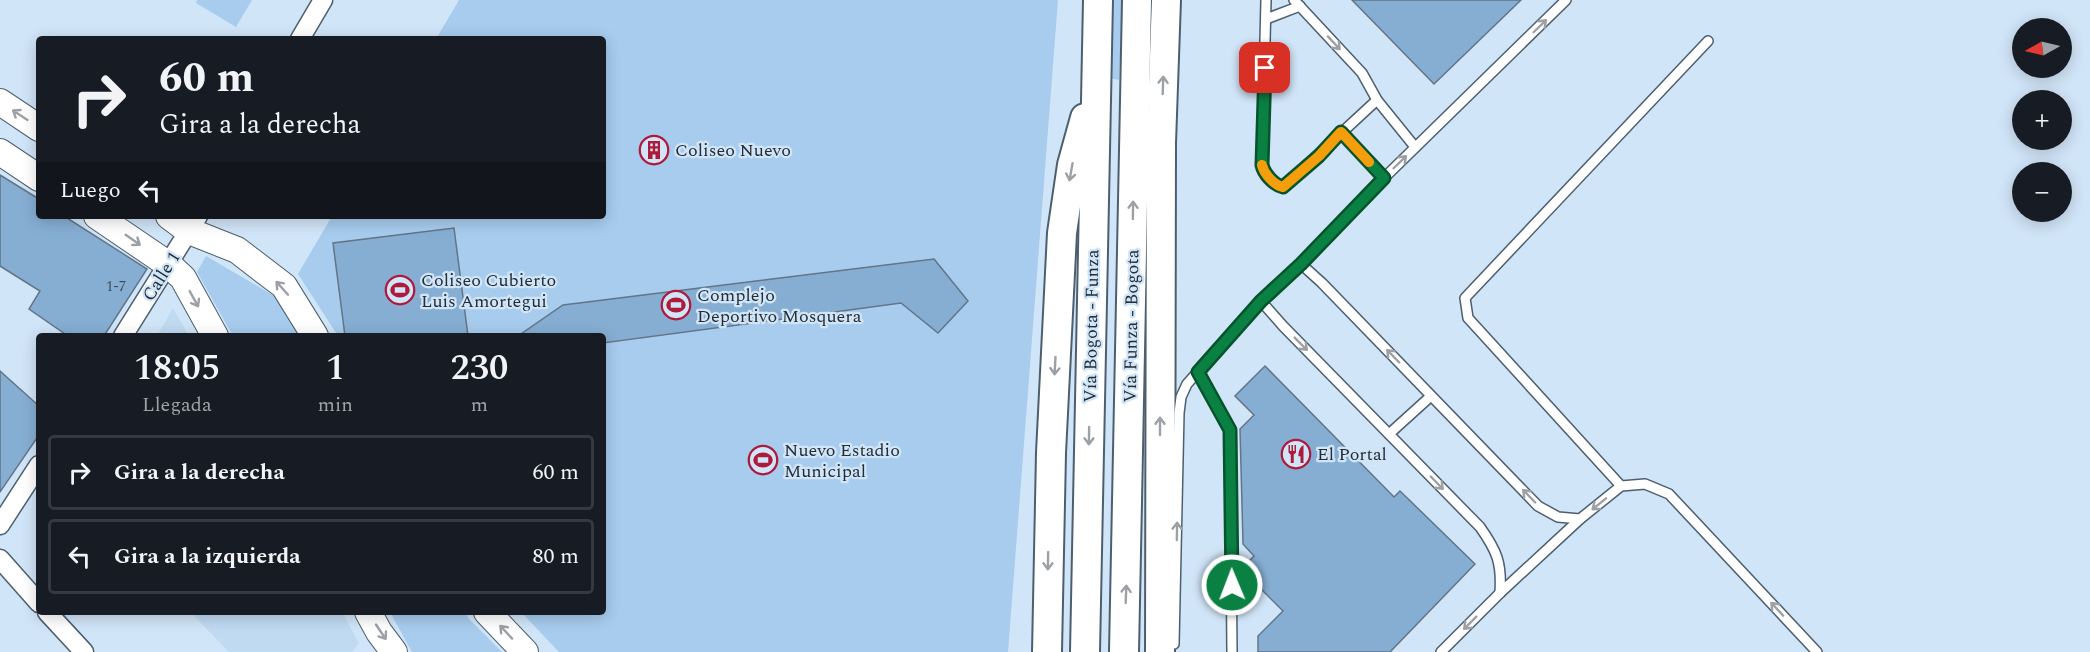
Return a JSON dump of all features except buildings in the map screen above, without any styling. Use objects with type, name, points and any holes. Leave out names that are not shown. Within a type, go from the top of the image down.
[{"type":"main road","name":"Vía Bogota - Funza","points":[[1085,652],[1098,0]]},
{"type":"main road","name":"Vía Funza - Bogota","points":[[1124,652],[1137,0]]},
{"type":"main road","points":[[1160,652],[1161,143],[1167,0]]},
{"type":"main road","points":[[1047,652],[1051,453],[1062,233],[1072,165],[1097,75]]},
{"type":"main road","points":[[0,102],[36,126]]},
{"type":"main road","points":[[0,152],[36,176]]},
{"type":"main road","points":[[101,219],[169,265],[183,278],[213,333]]},
{"type":"main road","points":[[178,219],[193,224],[237,250],[284,286],[313,333]]},
{"type":"main road","points":[[370,615],[394,652]]},
{"type":"main road","points":[[490,615],[525,652]]},
{"type":"street","points":[[302,36],[323,0]]},
{"type":"street","name":"Calle 1","points":[[125,333],[193,224]]},
{"type":"street","points":[[0,525],[36,470]]},
{"type":"street","points":[[0,559],[36,600]]},
{"type":"street","points":[[50,615],[84,652]]},
{"type":"lane","points":[[1266,0],[1262,169],[1277,186],[1283,187],[1377,100]]},
{"type":"lane","points":[[1174,652],[1179,413],[1181,398],[1187,384],[1261,301],[1566,0]]},
{"type":"lane","points":[[1266,19],[1297,3],[1362,73],[1377,100],[1415,147]]},
{"type":"lane","points":[[1621,486],[1468,318],[1465,298],[1708,41]]},
{"type":"lane","points":[[1341,132],[1384,178]]},
{"type":"lane","points":[[1301,264],[1538,506],[1558,518],[1580,519]]},
{"type":"lane","points":[[1261,301],[1480,527],[1491,542],[1500,562],[1500,593]]},
{"type":"lane","points":[[1198,372],[1230,430],[1233,652]]},
{"type":"lane","points":[[1389,434],[1431,396]]},
{"type":"lane","points":[[1441,652],[1500,593],[1580,519],[1621,486],[1645,484],[1669,494],[1817,652]]},
{"type":"shaded area","points":[[197,0],[252,0],[236,27],[196,3]]},
{"type":"shaded area","name":"Complejo Deportivo Mosquera","points":[[459,0],[1058,0],[1008,652],[559,652],[524,615],[606,615],[606,333],[336,333],[298,274],[330,219],[606,219],[606,36],[438,36]]},
{"type":"shaded area","points":[[1111,0],[1123,0],[1119,80],[1108,78]]},
{"type":"shaded area","points":[[206,256],[276,297],[298,333],[231,333],[197,272]]},
{"type":"shaded area","points":[[173,308],[187,333],[159,333]]},
{"type":"shaded area","points":[[193,615],[344,615],[359,643],[352,652],[229,652]]},
{"type":"shaded area","points":[[392,615],[467,615],[502,652],[412,652]]},
{"type":"slow traffic","points":[[1262,165],[1262,169],[1277,186],[1283,187],[1319,156],[1341,132],[1369,162]]},
{"type":"place","name":"Coliseo Nuevo","points":[[654,150]]},
{"type":"place","name":"Coliseo Cubierto Luis Amortegui","points":[[400,290]]},
{"type":"place","name":"Complejo Deportivo Mosquera","points":[[676,305]]},
{"type":"place","name":"El Portal","points":[[1296,454]]},
{"type":"place","name":"Nuevo Estadio Municipal","points":[[763,460]]},
{"type":"route","points":[[1232,585],[1230,430],[1198,372],[1261,301],[1301,264],[1384,178],[1341,132],[1319,156],[1283,187],[1277,186],[1262,169],[1265,68]]}]
